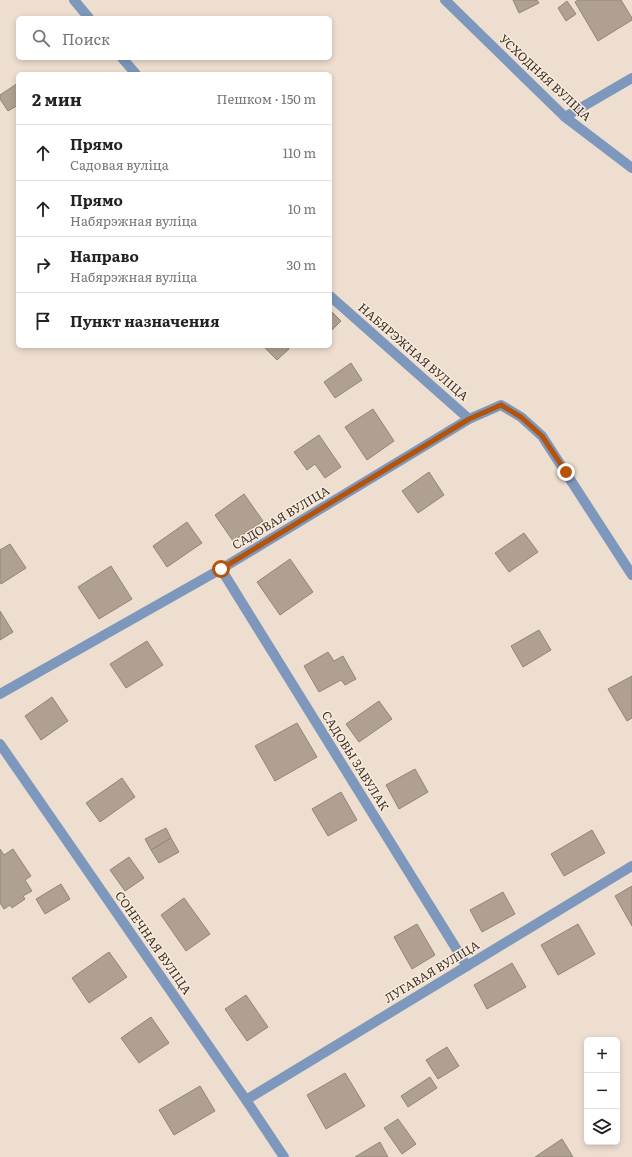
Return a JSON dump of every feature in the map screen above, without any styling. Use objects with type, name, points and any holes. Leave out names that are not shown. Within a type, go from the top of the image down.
[{"type":"street","points":[[74,0],[87,16]]},
{"type":"street","name":"УСХОДНЯЯ ВУЛІЦА","points":[[445,0],[565,117],[632,168]]},
{"type":"street","points":[[124,60],[134,72]]},
{"type":"street","points":[[565,117],[632,78]]},
{"type":"street","name":"НАБЯРЭЖНАЯ ВУЛІЦА","points":[[332,298],[469,419],[501,405],[521,417],[542,436],[632,575]]},
{"type":"street","name":"САДОВАЯ ВУЛІЦА","points":[[0,694],[221,569],[469,419]]},
{"type":"street","name":"САДОВЫ ЗАВУЛАК","points":[[221,569],[467,966]]},
{"type":"street","name":"СОНЕЧНАЯ ВУЛІЦА","points":[[0,744],[284,1157]]},
{"type":"street","name":"ЛУГАВАЯ ВУЛІЦА","points":[[246,1100],[632,866]]},
{"type":"building","points":[[513,0],[537,0],[539,3],[519,13]]},
{"type":"building","points":[[578,0],[621,0],[632,20],[598,41],[575,2]]},
{"type":"building","points":[[567,1],[576,14],[566,21],[558,8]]},
{"type":"building","points":[[16,84],[16,106],[8,111],[0,99],[0,95]]},
{"type":"building","points":[[332,312],[341,321],[332,330]]},
{"type":"building","points":[[265,348],[289,349],[277,360]]},
{"type":"building","points":[[351,363],[362,380],[335,398],[324,382]]},
{"type":"building","points":[[373,409],[394,441],[367,460],[345,427]]},
{"type":"building","points":[[319,435],[341,467],[325,478],[315,464],[307,470],[294,452]]},
{"type":"building","points":[[429,472],[444,495],[418,513],[402,491]]},
{"type":"building","points":[[244,494],[263,521],[233,541],[215,515]]},
{"type":"building","points":[[187,522],[202,543],[167,567],[153,546]]},
{"type":"building","points":[[524,533],[538,552],[509,572],[495,553]]},
{"type":"building","points":[[10,544],[26,568],[1,584],[0,550]]},
{"type":"building","points":[[290,559],[313,592],[280,615],[257,582]]},
{"type":"building","points":[[111,566],[132,599],[99,619],[78,587]]},
{"type":"building","points":[[0,611],[13,632],[0,640]]},
{"type":"building","points":[[539,630],[551,650],[523,667],[511,646]]},
{"type":"building","points":[[147,641],[163,665],[126,688],[110,664]]},
{"type":"building","points":[[328,652],[334,661],[343,656],[356,679],[345,685],[341,680],[319,692],[304,666]]},
{"type":"building","points":[[632,676],[632,718],[627,721],[608,689]]},
{"type":"building","points":[[52,697],[68,721],[41,740],[25,716]]},
{"type":"building","points":[[379,701],[392,719],[359,742],[346,724]]},
{"type":"building","points":[[297,723],[317,757],[275,781],[255,746]]},
{"type":"building","points":[[415,769],[428,792],[399,809],[386,785]]},
{"type":"building","points":[[122,778],[135,797],[100,822],[86,803]]},
{"type":"building","points":[[341,792],[357,820],[328,836],[312,809]]},
{"type":"building","points":[[166,828],[171,838],[151,850],[145,839]]},
{"type":"building","points":[[592,830],[605,853],[564,876],[551,854]]},
{"type":"building","points":[[171,838],[179,852],[159,863],[151,850]]},
{"type":"building","points":[[0,849],[4,855],[13,849],[31,876],[25,880],[32,891],[23,896],[25,899],[12,908],[10,905],[4,909],[0,903]]},
{"type":"building","points":[[129,857],[144,878],[125,891],[110,870]]},
{"type":"building","points":[[61,884],[70,899],[45,914],[36,899]]},
{"type":"building","points":[[632,886],[632,926],[615,896]]},
{"type":"building","points":[[503,892],[515,914],[482,932],[470,910]]},
{"type":"building","points":[[184,898],[210,934],[186,951],[161,915]]},
{"type":"building","points":[[417,924],[435,955],[412,969],[394,937]]},
{"type":"building","points":[[578,924],[595,954],[558,975],[541,945]]},
{"type":"building","points":[[109,952],[127,977],[89,1003],[72,978]]},
{"type":"building","points":[[512,963],[526,987],[487,1009],[474,985]]},
{"type":"building","points":[[246,995],[268,1027],[247,1041],[225,1009]]},
{"type":"building","points":[[151,1017],[169,1043],[139,1063],[121,1038]]},
{"type":"building","points":[[447,1047],[459,1066],[438,1079],[426,1060]]},
{"type":"building","points":[[345,1073],[365,1106],[326,1129],[307,1095]]},
{"type":"building","points":[[430,1077],[437,1088],[408,1107],[401,1096]]},
{"type":"building","points":[[200,1086],[215,1111],[174,1135],[159,1110]]},
{"type":"building","points":[[398,1119],[416,1144],[402,1154],[384,1128]]},
{"type":"building","points":[[562,1139],[573,1157],[535,1157]]},
{"type":"building","points":[[380,1142],[388,1157],[355,1157]]},
{"type":"route","points":[[221,569],[469,419],[501,405],[521,417],[542,436],[566,472]]}]
